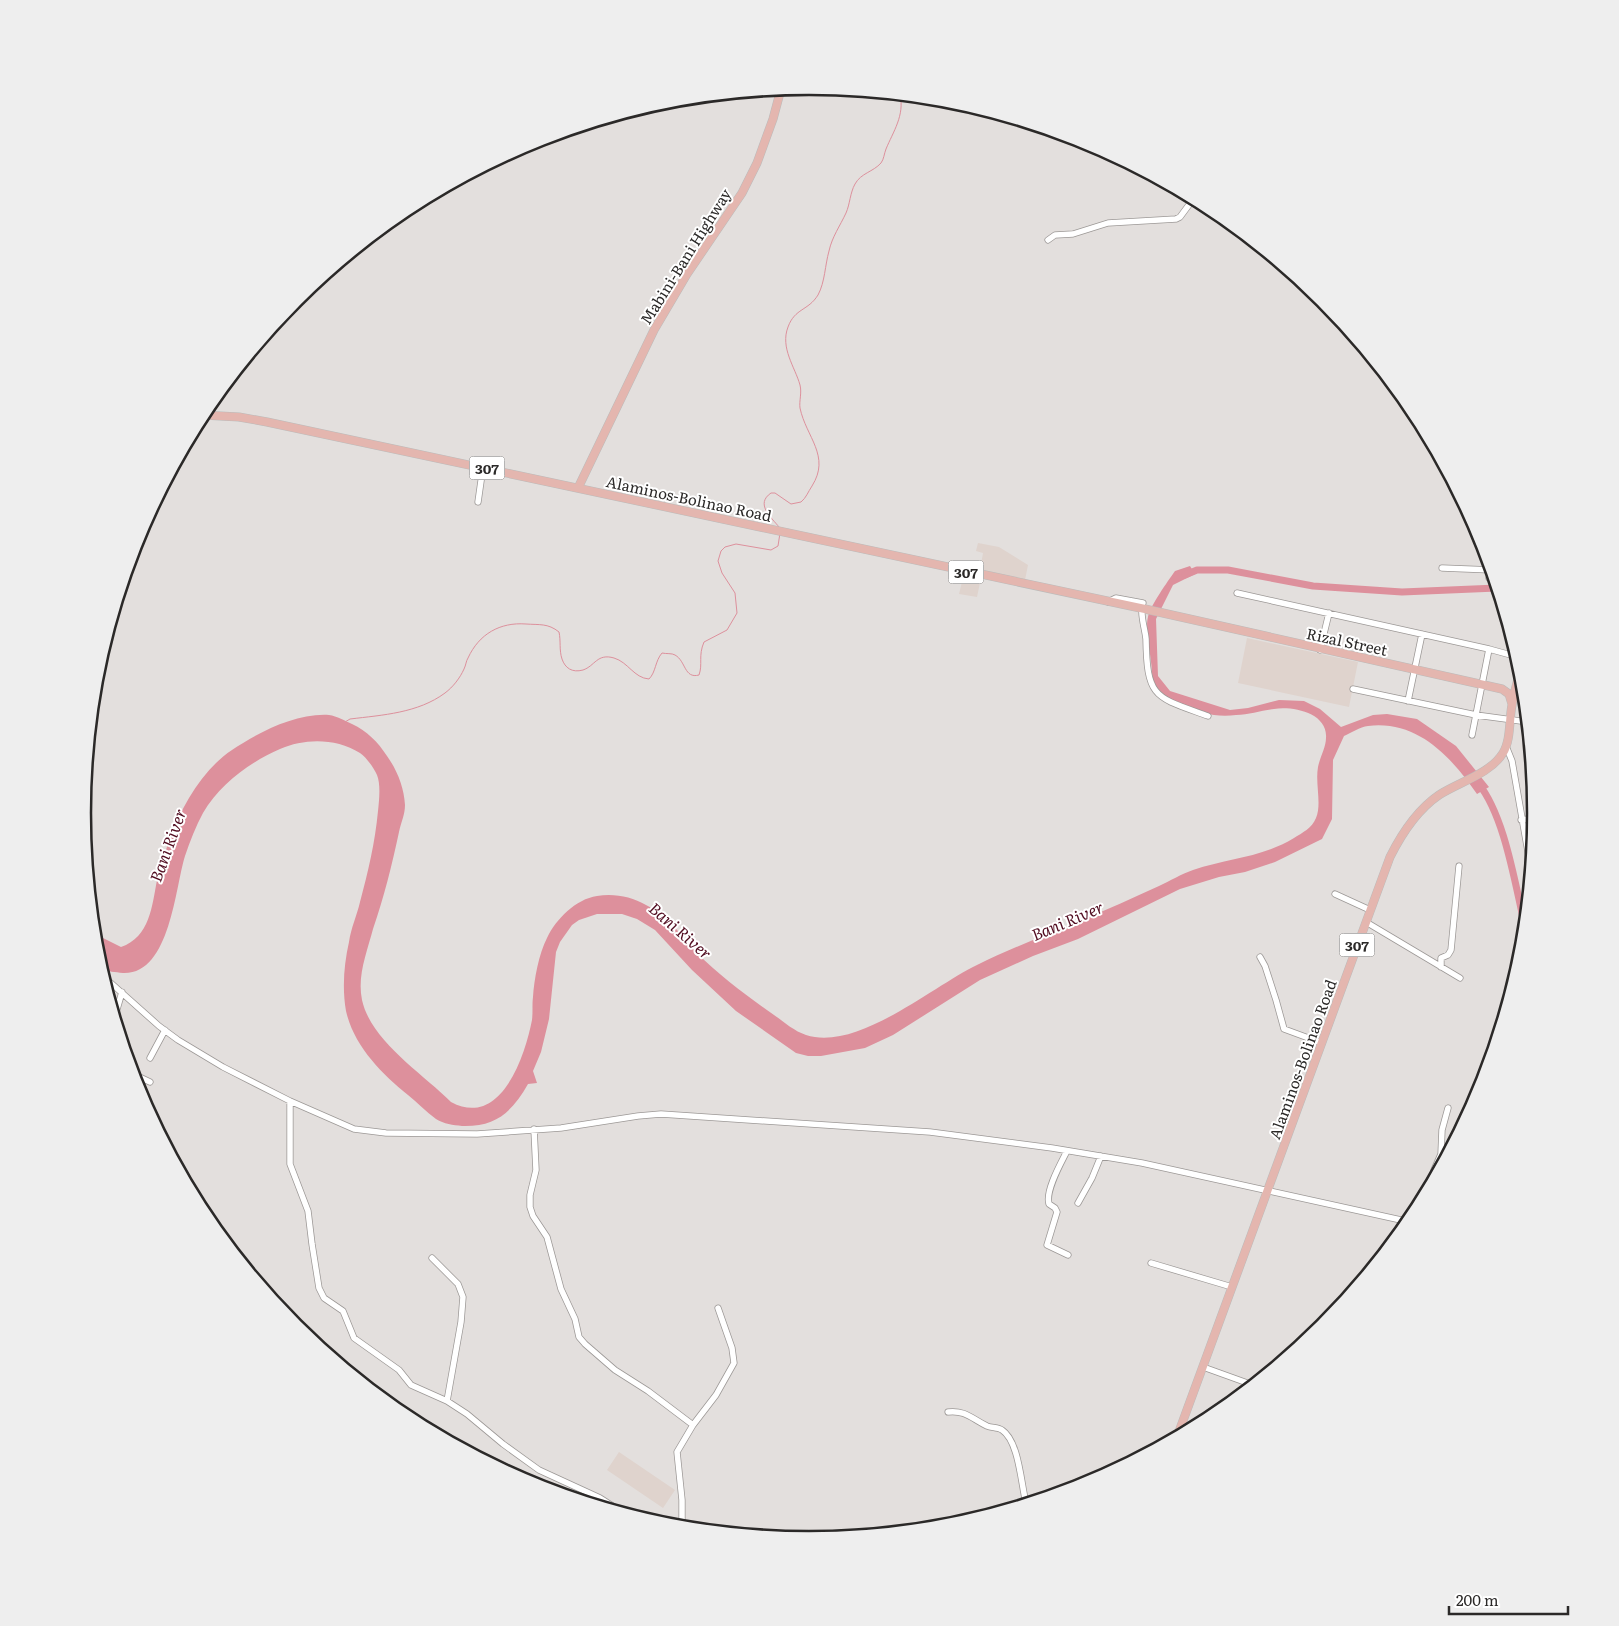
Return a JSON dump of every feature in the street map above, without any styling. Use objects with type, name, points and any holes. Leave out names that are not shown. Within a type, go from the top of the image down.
[{"type":"main road","name":"Mabini-Bani Highway","points":[[578,488],[654,330],[687,274],[742,193],[757,163],[779,96]]},
{"type":"main road","name":"Alaminos-Bolinao Road","points":[[211,415],[239,417],[267,422],[1108,602],[1143,607],[1169,615]]},
{"type":"main road","name":"Rizal Street","points":[[1169,615],[1502,689]]},
{"type":"main road","points":[[1502,689],[1516,686]]},
{"type":"main road","points":[[1506,746],[1509,719],[1517,688]]},
{"type":"main road","points":[[1502,689],[1510,696],[1512,704]]},
{"type":"main road","name":"Alaminos-Bolinao Road","points":[[1180,1428],[1370,910],[1399,838],[1422,809],[1438,795],[1496,762],[1506,746]]},
{"type":"street","points":[[1048,240],[1055,235],[1073,234],[1108,223],[1176,219],[1189,204]]},
{"type":"street","points":[[478,502],[483,468]]},
{"type":"street","points":[[1442,568],[1485,570]]},
{"type":"street","points":[[1238,593],[1510,655]]},
{"type":"street","points":[[1143,607],[1148,671],[1153,688],[1167,702],[1208,716]]},
{"type":"street","points":[[1320,650],[1329,613]]},
{"type":"street","points":[[1408,701],[1422,634]]},
{"type":"street","points":[[1472,735],[1490,649]]},
{"type":"street","points":[[1353,689],[1476,715],[1522,721]]},
{"type":"street","points":[[1506,746],[1512,761],[1527,847]]},
{"type":"street","points":[[1521,820],[1528,819]]},
{"type":"street","points":[[1441,967],[1441,958],[1448,955],[1451,950],[1459,866]]},
{"type":"street","points":[[1335,894],[1370,910]]},
{"type":"street","points":[[1366,922],[1460,978]]},
{"type":"street","points":[[1260,957],[1265,966],[1284,1029],[1322,1043]]},
{"type":"street","points":[[112,984],[165,1030],[223,1067],[290,1101],[346,1126],[365,1131],[419,1134],[477,1134],[566,1127],[661,1114],[930,1132],[1142,1163],[1401,1220]]},
{"type":"street","points":[[118,1006],[122,992]]},
{"type":"street","points":[[150,1058],[165,1030]]},
{"type":"street","points":[[142,1078],[150,1082]]},
{"type":"street","points":[[290,1101],[290,1164],[308,1211],[312,1244],[322,1294],[324,1298],[343,1311],[351,1333],[358,1342],[399,1370],[415,1388],[446,1401],[467,1414],[503,1444],[539,1470],[605,1501]]},
{"type":"street","points":[[1438,1161],[1441,1154],[1443,1126],[1448,1108]]},
{"type":"street","points":[[534,1129],[536,1170],[530,1195],[530,1207],[533,1216],[547,1237],[561,1289],[575,1319],[579,1337],[615,1370],[648,1391],[693,1425]]},
{"type":"street","points":[[1067,1151],[1060,1162],[1048,1197],[1049,1204],[1057,1212],[1047,1245],[1068,1255]]},
{"type":"street","points":[[1078,1203],[1092,1178],[1101,1156]]},
{"type":"street","points":[[432,1258],[458,1284],[463,1297],[461,1322],[446,1401]]},
{"type":"street","points":[[1151,1263],[1232,1287]]},
{"type":"street","points":[[682,1519],[677,1452],[693,1425],[714,1398],[734,1363],[732,1348],[718,1308]]},
{"type":"street","points":[[1203,1367],[1247,1383]]},
{"type":"street","points":[[948,1412],[962,1412],[987,1426],[1002,1429],[1016,1451],[1025,1498]]},
{"type":"shaded area","points":[[978,543],[999,547],[1028,565],[1025,580],[980,570],[983,553],[976,551]]},
{"type":"shaded area","points":[[1190,566],[1195,574],[1173,585],[1156,619],[1158,676],[1170,691],[1230,710],[1248,708],[1279,700],[1304,701],[1320,709],[1341,727],[1373,715],[1387,714],[1417,719],[1456,746],[1489,787],[1477,794],[1444,755],[1418,735],[1386,726],[1368,726],[1359,729],[1344,736],[1333,760],[1332,819],[1322,839],[1275,862],[1180,889],[1078,939],[1033,956],[980,980],[893,1035],[865,1048],[821,1056],[808,1056],[796,1053],[736,1011],[692,970],[655,930],[637,919],[622,914],[597,914],[579,920],[572,925],[560,942],[556,952],[549,1019],[541,1052],[533,1071],[537,1083],[528,1084],[516,1103],[502,1116],[494,1121],[474,1126],[452,1125],[436,1119],[379,1068],[362,1047],[350,1024],[344,994],[346,959],[351,932],[371,857],[377,823],[379,793],[379,783],[374,769],[360,753],[351,748],[341,744],[320,741],[290,745],[258,760],[227,783],[210,802],[191,839],[181,870],[168,927],[161,945],[151,960],[139,970],[123,973],[109,971],[102,938],[121,947],[131,942],[144,928],[151,910],[163,859],[175,826],[187,801],[212,767],[232,750],[266,730],[291,720],[316,715],[329,715],[338,717],[357,727],[384,751],[402,785],[405,805],[391,869],[363,964],[362,1000],[367,1015],[386,1043],[451,1102],[469,1108],[484,1106],[497,1097],[508,1085],[529,1035],[536,975],[547,938],[561,917],[568,911],[582,901],[597,896],[609,895],[631,898],[660,914],[724,978],[797,1031],[806,1035],[826,1038],[848,1034],[871,1026],[977,965],[1003,953],[1111,908],[1189,872],[1257,854],[1282,845],[1312,825],[1318,812],[1318,767],[1326,738],[1325,729],[1321,722],[1308,713],[1282,708],[1241,715],[1209,714],[1168,698],[1158,691],[1154,684],[1147,622],[1149,612],[1175,571]]},
{"type":"shaded area","points":[[964,574],[981,578],[977,597],[959,594]]},
{"type":"shaded area","points":[[1247,638],[1358,662],[1349,707],[1238,683]]},
{"type":"shaded area","points":[[619,1452],[675,1490],[663,1508],[607,1470]]},
{"type":"waterway","points":[[779,527],[764,506],[766,497],[771,493],[775,493],[791,504],[801,502],[812,486],[819,465],[818,456],[800,408],[800,385],[787,350],[786,335],[788,327],[794,316],[810,304],[818,295],[822,285],[830,246],[846,213],[852,191],[860,177],[878,166],[883,160],[900,116],[901,101]]},
{"type":"waterway","points":[[345,722],[350,719],[400,712],[435,700],[448,691],[456,682],[478,642],[491,631],[508,625],[539,625],[555,629],[559,632],[563,662],[572,670],[583,670],[600,659],[608,657],[619,660],[639,676],[649,679],[662,653],[675,655],[690,674],[694,676],[699,675],[704,642],[727,630],[737,613],[735,593],[722,573],[718,561],[721,551],[725,547],[736,544],[771,550],[778,546],[780,533]]},
{"type":"waterway","points":[[1185,575],[1197,570],[1228,570],[1313,586],[1402,592],[1492,588]]},
{"type":"waterway","name":"Bani River","points":[[1478,783],[1487,797],[1502,832],[1521,910]]}]
